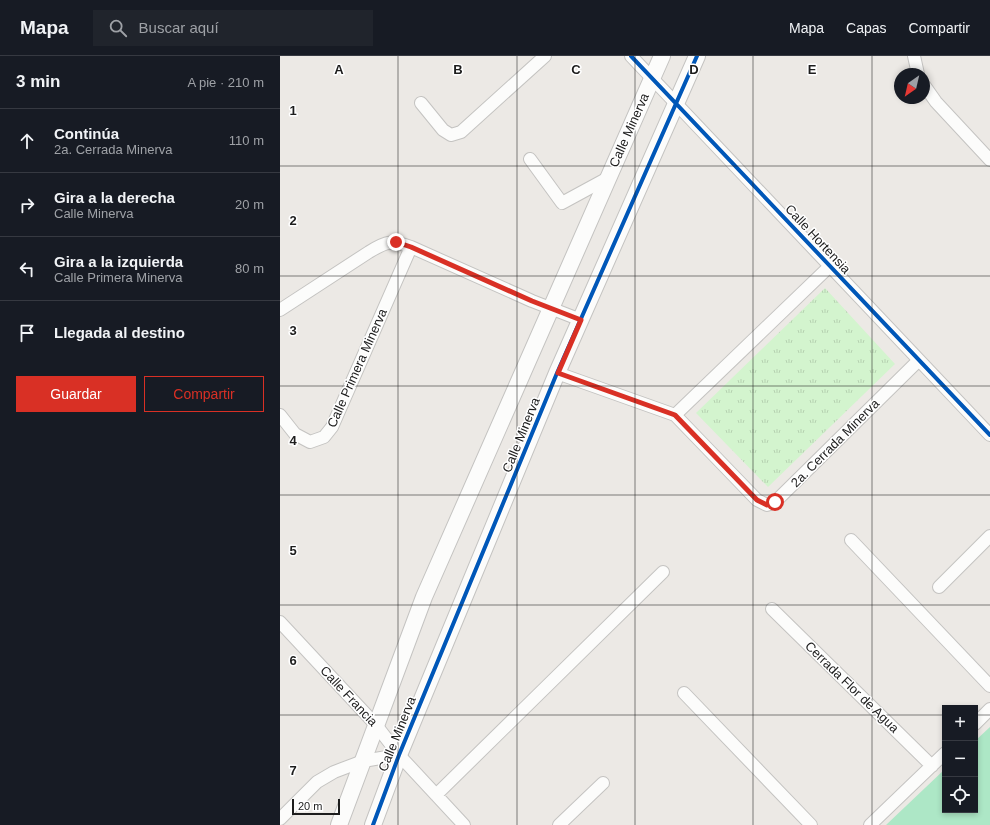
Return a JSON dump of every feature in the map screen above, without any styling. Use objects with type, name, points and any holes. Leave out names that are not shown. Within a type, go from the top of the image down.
[{"type":"street","points":[[421,103],[443,130],[451,135],[461,132],[545,56]]},
{"type":"street","name":"Calle Hortensia","points":[[631,56],[990,435]]},
{"type":"street","name":"Calle Minerva","points":[[339,825],[424,597],[662,56]]},
{"type":"street","name":"Calle Minerva","points":[[373,825],[399,755],[558,373],[697,56]]},
{"type":"street","points":[[914,56],[917,68]]},
{"type":"street","points":[[930,94],[936,102],[990,160]]},
{"type":"street","points":[[530,159],[562,203],[608,178]]},
{"type":"street","points":[[280,310],[382,244],[396,242],[411,247],[581,320]]},
{"type":"street","name":"Calle Primera Minerva","points":[[280,415],[294,434],[310,442],[324,437],[332,427],[411,247]]},
{"type":"street","points":[[675,415],[830,266]]},
{"type":"street","name":"2a. Cerrada Minerva","points":[[558,373],[675,415],[757,500],[767,505],[775,502],[919,360]]},
{"type":"street","points":[[939,587],[990,536]]},
{"type":"street","points":[[851,540],[990,686]]},
{"type":"street","points":[[436,795],[663,572]]},
{"type":"street","name":"Cerrada Flor de Agua","points":[[772,609],[932,766]]},
{"type":"street","name":"Calle Francia","points":[[280,622],[376,725],[399,755],[464,825]]},
{"type":"street","points":[[684,693],[811,825]]},
{"type":"street","points":[[978,721],[990,709]]},
{"type":"street","points":[[280,819],[317,782],[334,772],[363,761],[399,755]]},
{"type":"street","points":[[870,825],[942,756]]},
{"type":"street","points":[[559,825],[603,783]]},
{"type":"green space","points":[[825,288],[895,364],[768,487],[696,413]]},
{"type":"green space","points":[[990,727],[990,825],[886,825],[942,772],[942,813],[978,813],[978,738]]},
{"type":"cycle path","points":[[631,56],[990,435]]},
{"type":"cycle path","points":[[373,825],[399,755],[557,373],[697,56]]},
{"type":"route","points":[[396,242],[411,247],[532,301],[581,320],[558,373],[675,415],[757,500],[767,505],[775,502]]}]
